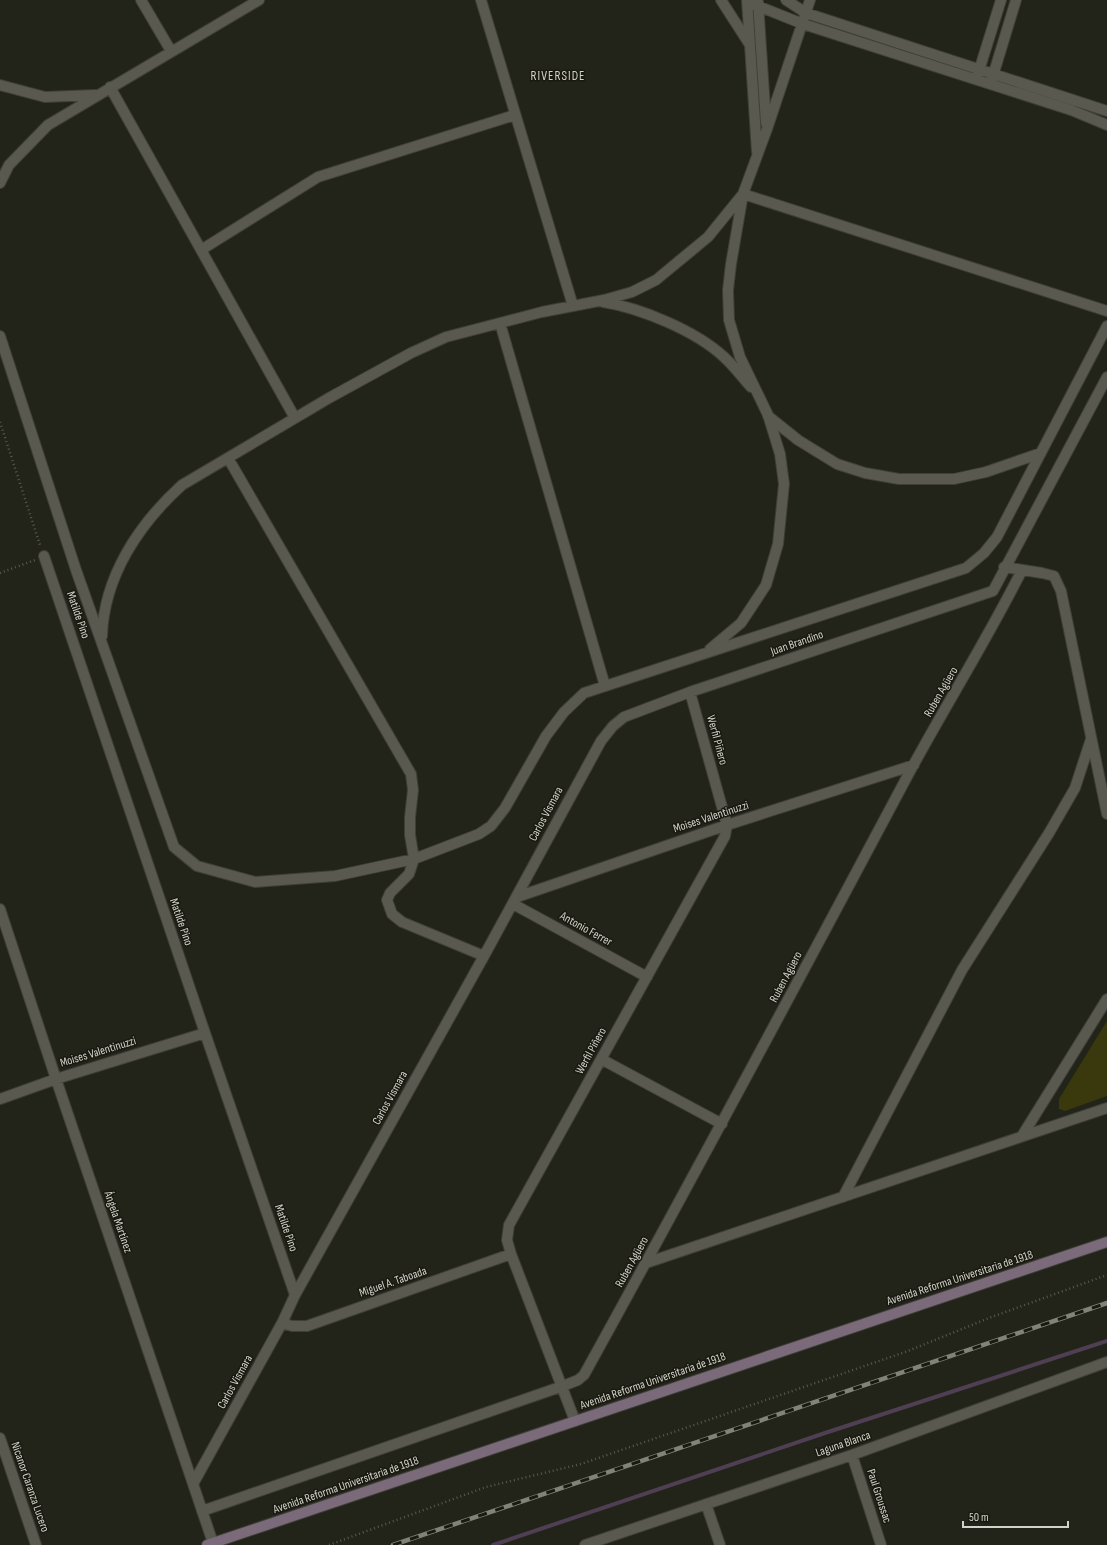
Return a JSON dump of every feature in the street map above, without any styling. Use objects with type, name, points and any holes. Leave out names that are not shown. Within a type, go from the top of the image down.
[{"type":"main road","name":"Avenida Reforma Universitaria de 1918","points":[[210,1544],[1107,1242]]},
{"type":"street","points":[[141,0],[171,51]]},
{"type":"street","points":[[0,183],[9,164],[48,125],[259,0]]},
{"type":"street","points":[[481,0],[573,306]]},
{"type":"street","points":[[721,0],[762,63]]},
{"type":"street","points":[[786,0],[806,13],[979,68],[1107,111]]},
{"type":"street","points":[[706,653],[741,623],[766,585],[778,544],[784,484],[780,454],[768,415],[740,357],[730,320],[728,290],[743,194],[767,129],[810,0]]},
{"type":"street","points":[[977,80],[979,68],[1001,0]]},
{"type":"street","points":[[990,84],[1016,0]]},
{"type":"street","points":[[757,156],[748,1],[758,3],[802,24],[1071,110],[1107,126]]},
{"type":"street","points":[[758,3],[767,129]]},
{"type":"street","points":[[0,85],[45,97],[97,95]]},
{"type":"street","points":[[110,87],[295,418]]},
{"type":"street","points":[[201,250],[318,177],[515,115]]},
{"type":"street","points":[[101,642],[102,617],[107,598],[120,565],[139,532],[162,503],[182,485],[295,418],[411,353],[446,337],[542,312],[597,302],[632,292],[656,280],[708,237],[743,194]]},
{"type":"street","points":[[743,194],[1107,311]]},
{"type":"street","points":[[597,302],[617,304],[641,311],[681,329],[706,343],[724,357],[758,396]]},
{"type":"street","points":[[500,323],[605,686]]},
{"type":"street","points":[[0,336],[73,562],[174,847],[197,866],[255,882],[335,876],[414,858],[479,834],[491,826],[505,808],[546,736],[564,712],[584,693],[966,568],[984,552],[997,537],[1107,326]]},
{"type":"street","points":[[1107,377],[1004,568],[1054,576],[1061,591],[1107,814]]},
{"type":"street","points":[[768,415],[798,440],[837,464],[865,473],[899,479],[954,479],[986,472],[1041,453]]},
{"type":"street","points":[[228,458],[411,774],[413,790],[410,835],[414,858],[409,874],[390,893],[387,900],[392,914],[402,922],[484,956]]},
{"type":"street","name":"Matilde Pino","points":[[44,556],[295,1296]]},
{"type":"street","name":"Juan Brandino","points":[[612,726],[624,717],[690,692],[992,591],[1004,568]]},
{"type":"street","name":"Ruben Agüero","points":[[563,1386],[578,1380],[584,1375],[722,1124],[914,765],[996,623],[1022,570]]},
{"type":"street","name":"Werfil Piñero","points":[[576,1421],[511,1254],[507,1240],[509,1225],[725,836],[727,825],[690,692]]},
{"type":"street","name":"Carlos Vismara","points":[[193,1484],[601,741],[612,726]]},
{"type":"street","points":[[843,1197],[962,970],[1076,788],[1091,739]]},
{"type":"street","name":"Moises Valentinuzzi","points":[[515,900],[727,825],[914,765]]},
{"type":"street","name":"Antonio Ferrer","points":[[515,900],[647,977]]},
{"type":"street","name":"Ángela Martínez","points":[[0,909],[202,1511],[210,1544]]},
{"type":"street","points":[[1022,1136],[1107,999]]},
{"type":"street","name":"Moises Valentinuzzi","points":[[0,1099],[56,1079],[205,1033]]},
{"type":"street","points":[[601,1059],[722,1124]]},
{"type":"street","points":[[646,1263],[1107,1108]]},
{"type":"street","name":"Miguel A. Taboada","points":[[282,1323],[292,1326],[307,1326],[511,1254]]},
{"type":"street","name":"Laguna Blanca","points":[[586,1545],[852,1455],[1107,1362]]},
{"type":"street","name":"Avenida Reforma Universitaria de 1918","points":[[202,1511],[563,1386]]},
{"type":"street","name":"Nicanor Caranza Lucero","points":[[0,1438],[36,1545]]},
{"type":"street","name":"Paul Groussac","points":[[852,1455],[881,1545]]},
{"type":"street","points":[[706,1504],[720,1545]]},
{"type":"path","points":[[0,422],[44,556],[0,573]]},
{"type":"path","points":[[329,1545],[486,1487],[581,1464],[893,1357],[989,1318],[1107,1275]]},
{"type":"shaded area","points":[[1107,1021],[1107,1096],[1065,1111],[1059,1109],[1059,1099]]},
{"type":"waterway","points":[[493,1545],[828,1432],[1107,1341]]},
{"type":"railway","points":[[393,1545],[1107,1303]]},
{"type":"district","name":"RIVERSIDE","points":[[558,76]]}]
